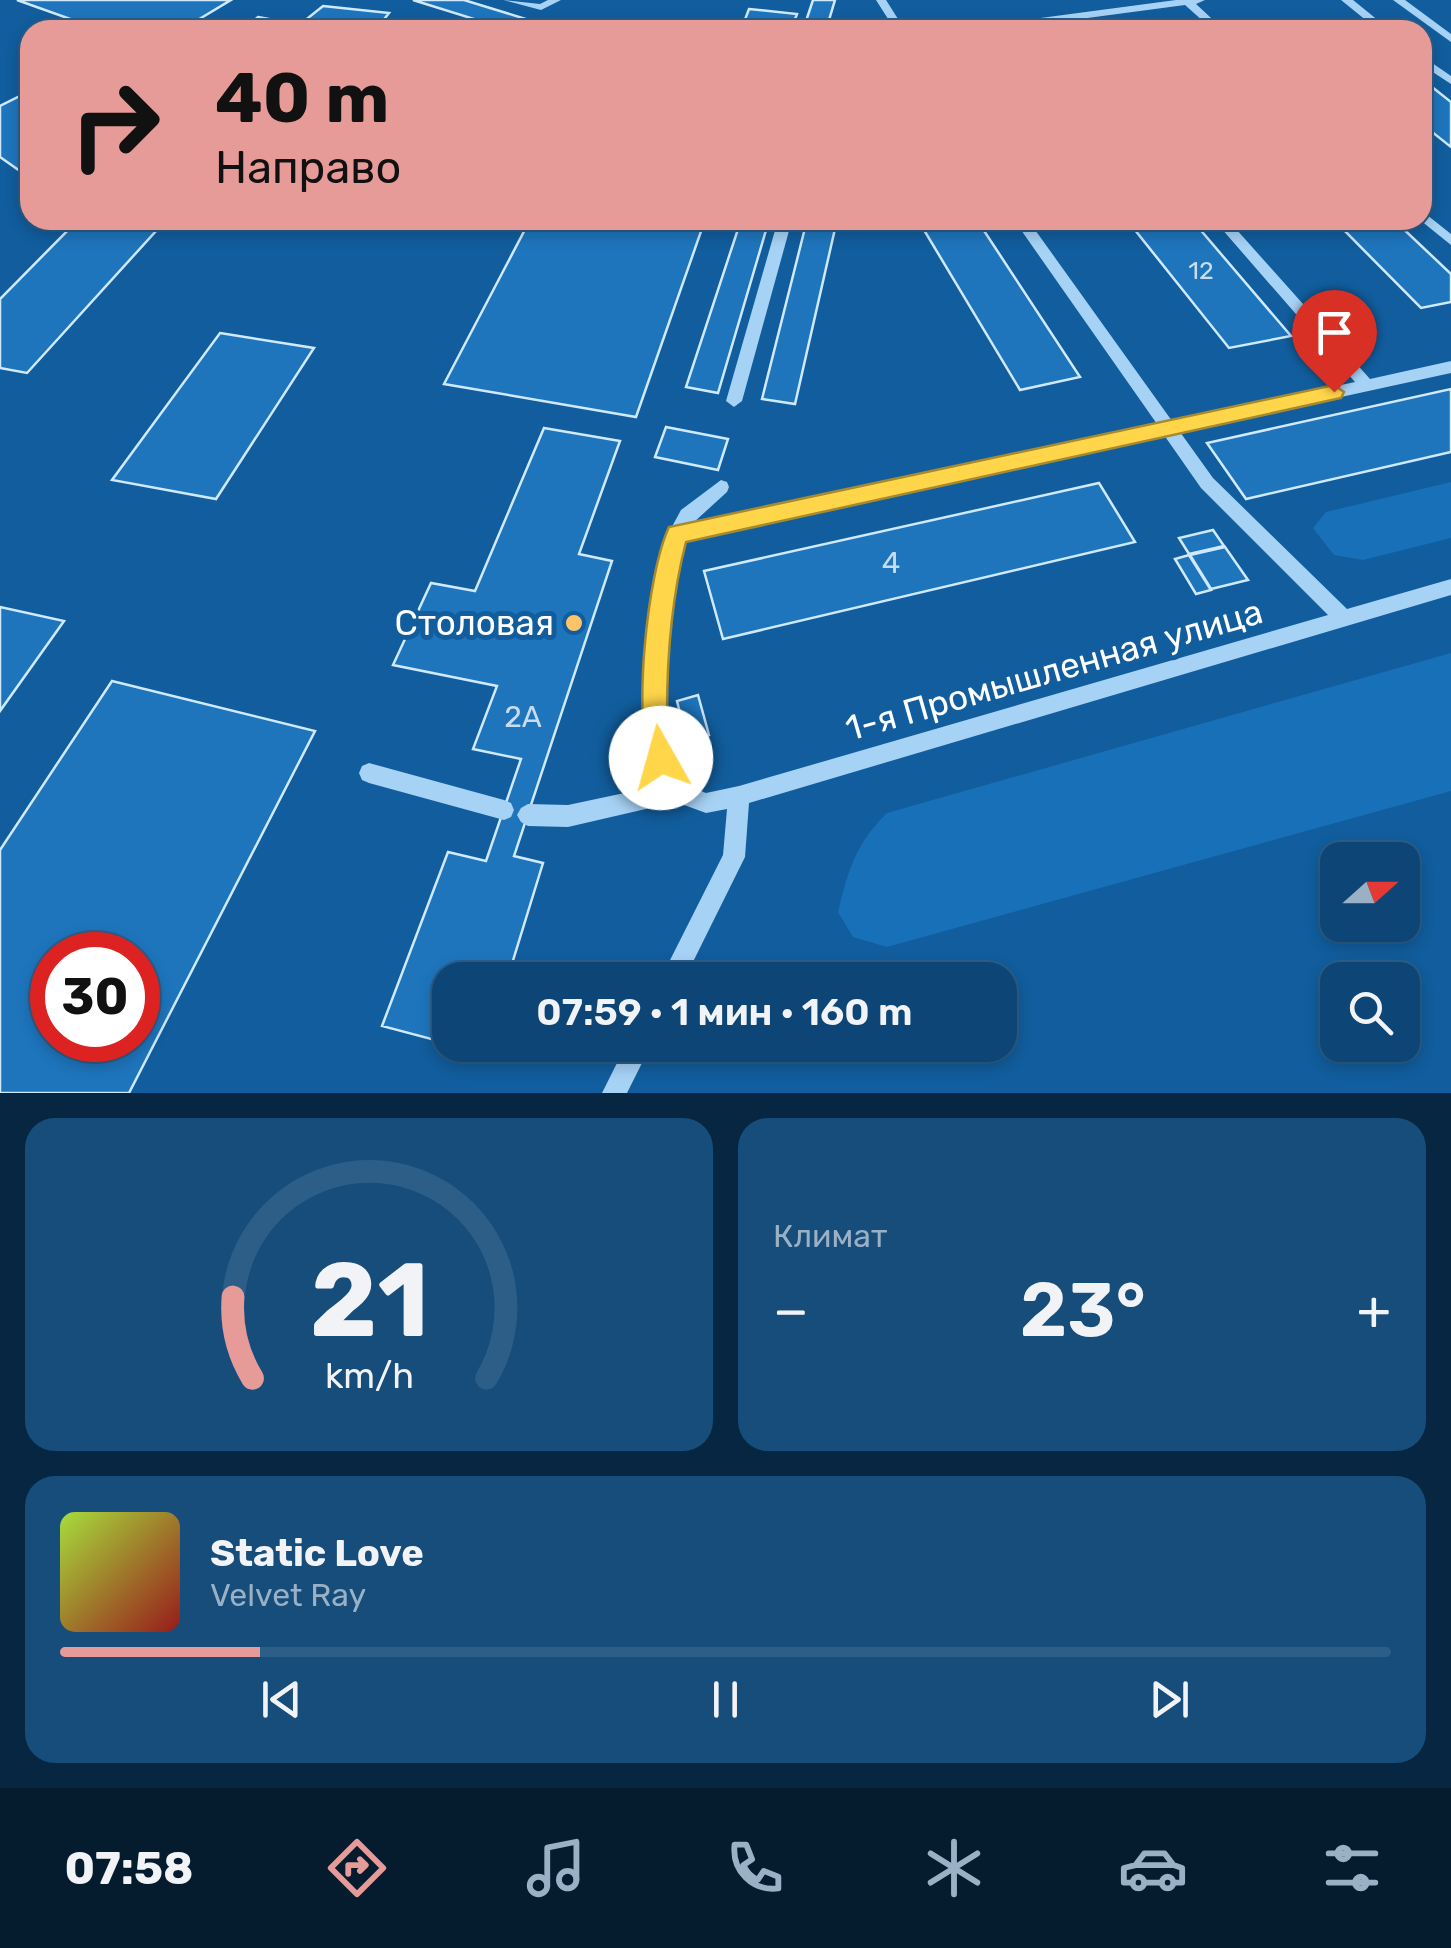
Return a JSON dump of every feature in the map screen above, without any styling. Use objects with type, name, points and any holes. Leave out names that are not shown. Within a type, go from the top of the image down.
[{"type":"street","points":[[508,0],[541,7],[556,0]]},
{"type":"street","points":[[1346,0],[1372,20]]},
{"type":"street","points":[[1398,0],[1425,20]]},
{"type":"street","points":[[1078,20],[1194,1],[1210,20]]},
{"type":"street","points":[[1432,225],[1451,241]]},
{"type":"street","points":[[734,402],[781,230]]},
{"type":"street","points":[[1028,230],[1206,484],[1344,619]]},
{"type":"street","points":[[1230,230],[1367,385]]},
{"type":"street","points":[[677,534],[1451,367]]},
{"type":"street","points":[[528,815],[568,816],[676,792],[661,758],[654,716],[664,580],[677,534],[701,500],[720,486]]},
{"type":"street","name":"1-я Промышленная улица","points":[[676,792],[706,803],[739,796],[1451,588]]},
{"type":"street","points":[[369,773],[504,810]]},
{"type":"street","points":[[681,962],[734,857],[739,796]]},
{"type":"street","points":[[614,1093],[630,1062]]},
{"type":"shaded area","points":[[1451,482],[1451,538],[1363,560],[1334,555],[1313,528],[1326,512]]},
{"type":"shaded area","points":[[1451,653],[1451,791],[887,947],[853,937],[838,912],[855,858],[887,813]]},
{"type":"building","points":[[17,0],[231,0],[198,20],[73,20]]},
{"type":"building","points":[[413,0],[464,0],[529,20],[477,20]]},
{"type":"building","points":[[813,0],[835,0],[829,20],[806,20]]},
{"type":"building","points":[[323,6],[389,13],[384,20],[306,20]]},
{"type":"building","points":[[749,9],[797,14],[795,20],[745,20]]},
{"type":"building","points":[[1432,87],[1451,102],[1451,147],[1432,132]]},
{"type":"building","points":[[20,96],[20,171],[0,157],[0,106]]},
{"type":"building","points":[[68,230],[157,230],[27,373],[0,368],[0,299]]},
{"type":"building","points":[[525,230],[701,230],[636,417],[444,384]]},
{"type":"building","points":[[738,230],[766,230],[718,393],[686,387]]},
{"type":"building","points":[[804,230],[835,230],[795,404],[762,399]]},
{"type":"building","points":[[924,230],[984,230],[1080,377],[1020,390]]},
{"type":"building","points":[[1135,230],[1201,230],[1291,336],[1229,348]]},
{"type":"building","points":[[1344,230],[1405,230],[1451,274],[1451,302],[1421,308]]},
{"type":"building","points":[[220,333],[314,348],[216,499],[112,480]]},
{"type":"building","points":[[1451,389],[1451,452],[1246,499],[1207,443]]},
{"type":"building","points":[[666,427],[728,439],[718,470],[655,457]]},
{"type":"building","points":[[544,428],[620,441],[579,554],[612,561],[514,856],[543,863],[513,962],[432,962],[432,1039],[382,1026],[448,852],[486,861],[521,759],[473,749],[497,686],[393,665],[431,583],[475,591]]},
{"type":"building","points":[[1099,483],[1135,542],[723,639],[704,571]]},
{"type":"building","points":[[1213,530],[1224,546],[1189,554],[1179,538]]},
{"type":"building","points":[[1225,547],[1248,580],[1211,589],[1190,555]]},
{"type":"building","points":[[1189,555],[1211,590],[1196,594],[1175,559]]},
{"type":"building","points":[[0,607],[64,621],[0,711]]},
{"type":"building","points":[[112,681],[315,731],[160,1033],[160,932],[30,932],[30,1062],[145,1062],[129,1093],[0,1093],[0,850]]},
{"type":"building","points":[[698,695],[709,735],[687,741],[677,701]]},
{"type":"place","name":"Столовая","points":[[574,623]]},
{"type":"route","points":[[661,758],[654,716],[664,580],[677,534],[1334,392]]}]
